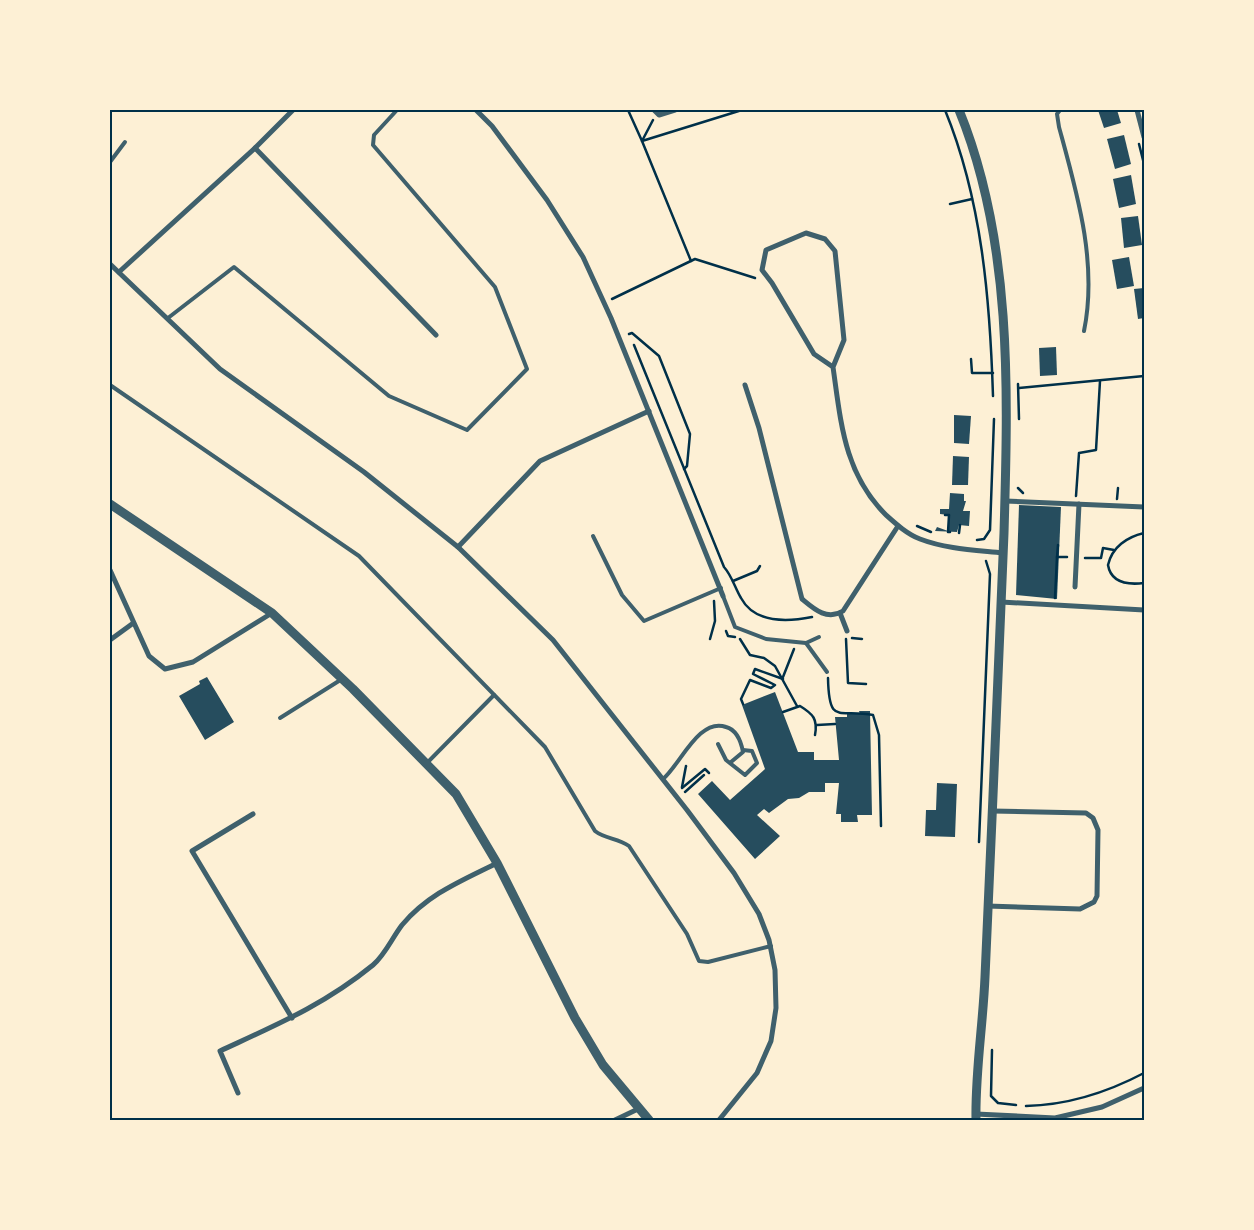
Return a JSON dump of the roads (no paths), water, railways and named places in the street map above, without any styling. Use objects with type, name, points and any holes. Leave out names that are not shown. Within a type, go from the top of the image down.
[{"type":"street","points":[[119,272],[255,148],[293,110]]},
{"type":"street","points":[[476,110],[492,126],[547,200],[584,257],[723,596]]},
{"type":"street","points":[[654,110],[659,115],[675,110]]},
{"type":"street","points":[[959,110],[970,136],[984,189],[1002,290],[1008,389],[992,811],[976,1117],[1071,1117],[1144,1088]]},
{"type":"street","points":[[1137,110],[1144,137]]},
{"type":"street","points":[[255,148],[436,335]]},
{"type":"street","points":[[833,367],[814,354],[772,283],[762,270],[766,250],[806,233],[825,239],[835,251],[844,340],[833,367],[841,424],[851,464],[870,499],[898,526],[919,539],[955,548],[1003,553]]},
{"type":"street","points":[[110,264],[220,369],[364,472],[458,548],[553,640],[663,779],[747,893],[762,922],[770,946],[775,970],[777,996],[771,1041],[755,1077],[719,1120]]},
{"type":"street","points":[[745,385],[759,428],[800,595],[826,615],[840,613],[898,526]]},
{"type":"street","points":[[458,548],[540,461],[649,412]]},
{"type":"street","points":[[1005,501],[1144,507]]},
{"type":"street","points":[[110,504],[272,613],[342,679],[456,794],[497,863],[575,1018],[603,1065],[649,1120]]},
{"type":"street","points":[[1075,588],[1079,504]]},
{"type":"street","points":[[110,570],[132,624],[149,656],[165,669],[192,662],[272,613]]},
{"type":"street","points":[[1001,602],[1144,610]]},
{"type":"street","points":[[840,613],[847,633]]},
{"type":"street","points":[[110,640],[132,624]]},
{"type":"street","points":[[987,906],[1080,909],[1094,902],[1097,896],[1098,830],[1093,818],[1086,813],[992,811]]},
{"type":"street","points":[[253,814],[192,851],[292,1018]]},
{"type":"street","points":[[238,1093],[220,1051],[292,1018],[334,996],[375,964],[402,925],[434,894],[497,863]]},
{"type":"street","points":[[615,1120],[638,1109]]},
{"type":"lane","points":[[168,318],[234,267],[389,396],[467,430],[527,369],[495,287],[373,145],[374,135],[397,110]]},
{"type":"lane","points":[[1060,110],[1057,114],[1059,127],[1080,209],[1087,250],[1088,305],[1084,331]]},
{"type":"lane","points":[[110,162],[125,142]]},
{"type":"lane","points":[[110,385],[359,556],[545,747],[595,830],[600,835],[624,843],[633,852],[687,934],[699,961],[708,962],[770,946]]},
{"type":"lane","points":[[593,536],[622,594],[644,621],[721,588]]},
{"type":"lane","points":[[723,596],[731,622],[736,627],[773,640],[806,642],[819,637]]},
{"type":"lane","points":[[806,642],[827,672]]},
{"type":"lane","points":[[280,718],[342,679]]},
{"type":"lane","points":[[426,764],[494,695]]},
{"type":"lane","points":[[663,779],[673,771],[693,740],[712,728],[722,726],[732,729],[743,750]]},
{"type":"lane","points":[[718,744],[724,758],[744,775],[756,765],[752,751],[743,750]]},
{"type":"lane","points":[[731,762],[743,750]]}]
